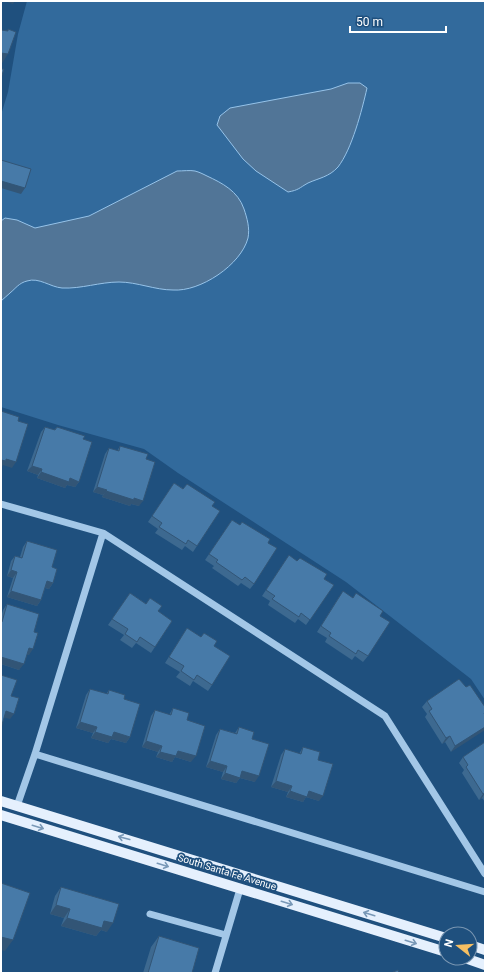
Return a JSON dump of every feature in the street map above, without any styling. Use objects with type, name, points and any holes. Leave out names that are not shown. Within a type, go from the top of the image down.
[{"type":"main road","name":"South Santa Fe Avenue","points":[[1,801],[438,936]]},
{"type":"main road","name":"South Santa Fe Avenue","points":[[1,816],[438,950]]},
{"type":"street","points":[[1,504],[103,533],[386,716],[485,874]]},
{"type":"street","points":[[17,806],[35,754],[103,533]]},
{"type":"street","points":[[35,754],[485,892]]},
{"type":"street","points":[[215,973],[240,889]]},
{"type":"street","points":[[150,914],[226,935]]},
{"type":"shaded area","points":[[27,1],[485,1],[485,700],[471,679],[346,582],[178,473],[144,449],[58,425],[1,407],[1,115],[8,92],[18,34]]},
{"type":"shaded area","points":[[348,83],[360,83],[367,88],[348,150],[338,167],[331,173],[308,183],[299,189],[288,192],[256,171],[243,159],[217,125],[220,116],[230,108],[331,89]]},
{"type":"shaded area","points":[[177,171],[195,171],[229,188],[238,197],[244,209],[247,219],[249,234],[248,238],[244,248],[237,258],[218,275],[195,287],[173,290],[119,282],[62,288],[40,281],[31,280],[20,284],[1,301],[1,221],[5,218],[17,220],[35,228],[89,216]]},
{"type":"building","points":[[8,29],[16,32],[8,54],[1,53],[1,30],[8,31]]},
{"type":"building","points":[[1,69],[4,69],[1,78]]},
{"type":"building","points":[[1,160],[31,169],[25,188],[1,181]]},
{"type":"building","points":[[1,411],[19,417],[18,421],[28,424],[16,462],[6,459],[6,461],[1,460]]},
{"type":"building","points":[[45,427],[55,430],[57,427],[85,436],[83,439],[92,442],[79,482],[70,478],[69,482],[41,472],[42,469],[32,466]]},
{"type":"building","points":[[120,446],[148,454],[146,459],[155,462],[143,501],[134,498],[134,500],[97,487],[109,448],[119,451]]},
{"type":"building","points":[[174,483],[183,489],[187,484],[215,502],[212,506],[220,511],[197,546],[188,540],[186,544],[159,527],[162,523],[152,516]]},
{"type":"building","points":[[232,520],[240,525],[242,522],[270,539],[268,543],[277,548],[254,584],[245,577],[242,580],[216,562],[218,560],[209,554]]},
{"type":"building","points":[[27,541],[57,550],[52,567],[57,569],[53,583],[47,581],[41,600],[11,591],[17,572],[11,570],[15,556],[22,558]]},
{"type":"building","points":[[289,555],[297,561],[300,558],[327,574],[324,579],[334,585],[310,620],[301,613],[299,617],[272,599],[275,596],[266,590]]},
{"type":"building","points":[[343,591],[353,598],[356,593],[383,611],[380,616],[390,622],[368,656],[358,650],[356,654],[329,636],[331,633],[321,626]]},
{"type":"building","points":[[130,593],[146,604],[150,598],[162,606],[158,611],[172,621],[155,647],[140,637],[137,642],[125,634],[128,629],[112,619]]},
{"type":"building","points":[[7,604],[39,614],[34,632],[38,633],[33,649],[29,648],[24,664],[1,657],[1,622]]},
{"type":"building","points":[[187,628],[201,637],[204,633],[217,641],[214,646],[230,656],[212,685],[197,675],[194,680],[181,671],[184,666],[169,657]]},
{"type":"building","points":[[1,675],[17,680],[11,696],[19,698],[14,714],[6,711],[1,728]]},
{"type":"building","points":[[459,679],[466,687],[470,685],[485,707],[485,727],[455,746],[450,736],[446,738],[429,711],[432,709],[427,701]]},
{"type":"building","points":[[90,689],[108,694],[109,690],[125,695],[124,699],[140,704],[130,737],[114,732],[112,737],[95,732],[97,727],[80,722]]},
{"type":"building","points":[[173,708],[189,713],[187,720],[205,726],[196,756],[178,751],[176,756],[160,752],[162,746],[146,741],[155,710],[171,715]]},
{"type":"building","points":[[239,727],[254,732],[252,739],[269,744],[259,776],[242,771],[240,778],[225,773],[227,766],[210,761],[220,729],[237,734]]},
{"type":"building","points":[[485,742],[485,793],[483,794],[466,767],[468,765],[463,757]]},
{"type":"building","points":[[303,747],[320,752],[318,760],[333,764],[323,796],[309,791],[307,797],[290,791],[292,786],[276,781],[285,749],[301,754]]},
{"type":"building","points":[[1,883],[30,893],[13,940],[1,937]]},
{"type":"building","points":[[61,887],[119,904],[113,923],[104,921],[102,928],[67,918],[70,909],[56,905]]},
{"type":"building","points":[[159,936],[199,948],[192,973],[148,973]]},
{"type":"building","points":[[398,970],[399,973],[391,973]]}]
